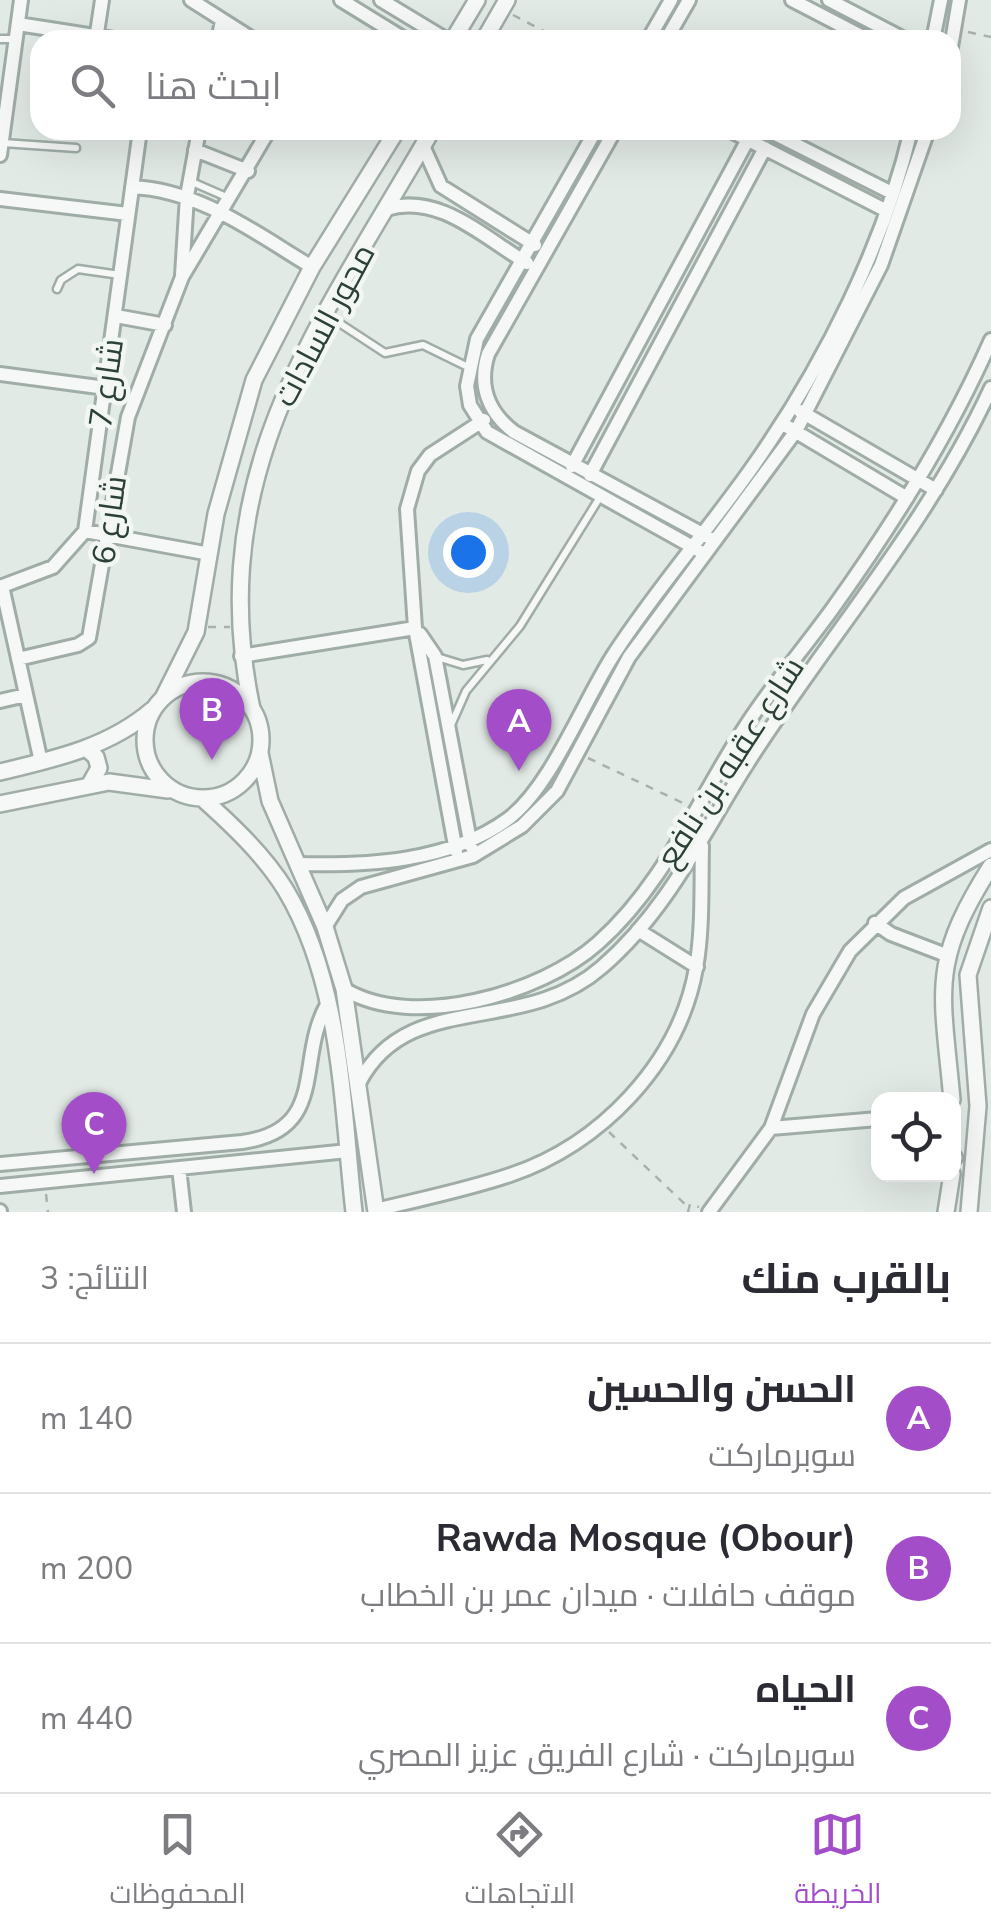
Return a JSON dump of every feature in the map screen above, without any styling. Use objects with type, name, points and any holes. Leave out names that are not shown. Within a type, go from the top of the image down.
[{"type":"street","points":[[1,138],[21,0]]},
{"type":"street","points":[[97,30],[102,0]]},
{"type":"street","points":[[190,0],[237,30]]},
{"type":"street","points":[[341,0],[390,30]]},
{"type":"street","points":[[381,0],[433,30]]},
{"type":"street","points":[[457,30],[477,0]]},
{"type":"street","points":[[654,30],[671,0]]},
{"type":"street","points":[[672,30],[689,0]]},
{"type":"street","points":[[792,0],[850,30]]},
{"type":"street","points":[[829,0],[887,30]]},
{"type":"street","points":[[935,30],[942,0]]},
{"type":"street","points":[[956,29],[959,0]]},
{"type":"street","points":[[490,30],[504,4]]},
{"type":"street","points":[[220,30],[222,21]]},
{"type":"street","points":[[18,24],[71,30]]},
{"type":"street","name":"شارع 7","points":[[85,530],[139,140]]},
{"type":"street","name":"شارع 6","points":[[182,277],[186,196],[198,140]]},
{"type":"street","name":"شارع 6","points":[[18,659],[89,638],[128,418],[182,277],[264,140]]},
{"type":"street","name":"محور السادات","points":[[159,703],[188,655],[197,626],[230,456],[254,380],[312,267],[391,140]]},
{"type":"street","name":"محور السادات","points":[[252,709],[241,656],[240,560],[258,466],[292,374],[426,140]]},
{"type":"street","points":[[590,140],[478,339],[468,366],[467,386],[479,423],[496,440],[698,551]]},
{"type":"street","points":[[609,140],[484,364],[484,390],[495,414],[514,432],[708,537]]},
{"type":"street","points":[[572,466],[748,140]]},
{"type":"street","points":[[756,140],[884,210]]},
{"type":"street","points":[[787,140],[892,193]]},
{"type":"street","points":[[708,537],[796,431],[799,410],[892,193],[908,140]]},
{"type":"street","points":[[325,927],[342,900],[361,887],[467,859],[536,814],[567,776],[630,657],[782,423],[799,410],[881,265],[925,140]]},
{"type":"street","points":[[423,146],[441,186],[546,252]]},
{"type":"street","points":[[590,476],[765,148]]},
{"type":"street","points":[[196,150],[248,171]]},
{"type":"street","points":[[132,188],[186,196],[312,267]]},
{"type":"street","points":[[0,199],[128,214]]},
{"type":"street","points":[[386,209],[413,204],[440,210],[536,269]]},
{"type":"street","points":[[116,316],[165,325]]},
{"type":"street","name":"شارع عقبه بن نافع","points":[[344,989],[376,1005],[411,1009],[493,996],[550,976],[599,943],[656,876],[752,717],[882,538],[948,430],[991,340]]},
{"type":"street","points":[[0,374],[106,388]]},
{"type":"street","name":"شارع عقبه بن نافع","points":[[359,1083],[383,1047],[400,1034],[420,1025],[521,1010],[548,1000],[598,972],[638,930],[702,844],[748,762],[898,549],[936,490],[991,388]]},
{"type":"street","points":[[799,410],[936,490]]},
{"type":"street","points":[[467,859],[455,846],[415,628],[408,542],[410,489],[430,455],[495,414]]},
{"type":"street","points":[[782,423],[907,498]]},
{"type":"street","points":[[41,762],[18,659],[6,635],[1,586],[52,567],[85,530],[210,554]]},
{"type":"street","points":[[882,538],[898,549]]},
{"type":"street","points":[[297,864],[376,862],[455,846],[528,802],[609,662],[698,551]]},
{"type":"street","points":[[241,656],[415,628]]},
{"type":"street","points":[[415,628],[435,656],[470,840],[467,859]]},
{"type":"street","points":[[0,772],[87,749],[125,731],[159,703],[200,682],[229,689],[252,709],[262,738],[260,753],[270,802],[325,927],[344,989],[376,1211],[509,1176],[544,1162],[601,1125],[654,1068],[687,1002],[697,967],[702,844]]},
{"type":"street","points":[[0,700],[26,695]]},
{"type":"street","points":[[159,703],[147,726],[145,746],[151,766],[180,794]]},
{"type":"street","points":[[87,749],[96,756],[99,768],[90,784]]},
{"type":"street","points":[[0,804],[90,784],[126,782],[202,798],[218,797],[245,781],[260,753]]},
{"type":"street","points":[[202,798],[257,853],[286,890],[315,957],[328,1004],[354,1212]]},
{"type":"street","points":[[709,1212],[772,1128],[828,982],[875,923],[936,878],[991,850]]},
{"type":"street","points":[[951,1092],[941,979],[957,921],[991,866]]},
{"type":"street","points":[[969,1212],[978,1106],[968,975],[991,908]]},
{"type":"street","points":[[875,923],[890,934],[946,955]]},
{"type":"street","points":[[638,930],[697,967]]},
{"type":"street","points":[[0,1164],[242,1142],[279,1132],[302,1103],[317,1026],[328,1004]]},
{"type":"street","points":[[772,1128],[871,1120]]},
{"type":"street","points":[[279,1132],[282,1158]]},
{"type":"street","points":[[0,1186],[348,1151]]},
{"type":"street","points":[[179,1168],[184,1212]]},
{"type":"street","points":[[946,1212],[951,1182]]},
{"type":"lane","points":[[0,39],[16,39]]},
{"type":"lane","points":[[1,138],[76,148]]},
{"type":"lane","points":[[188,180],[232,199]]},
{"type":"lane","points":[[57,289],[61,280],[78,269],[121,275]]},
{"type":"lane","points":[[325,314],[385,352],[423,345],[468,366]]},
{"type":"lane","points":[[450,726],[466,691],[520,626],[600,497]]},
{"type":"lane","points":[[435,656],[462,665],[488,660]]},
{"type":"path","points":[[504,4],[545,30]]},
{"type":"path","points":[[956,29],[960,30]]},
{"type":"path","points":[[961,30],[991,37]]},
{"type":"path","points":[[197,626],[239,627]]},
{"type":"path","points":[[577,754],[698,810]]},
{"type":"path","points":[[601,1125],[688,1209],[693,1204],[709,1212]]},
{"type":"path","points":[[45,1182],[48,1212]]},
{"type":"place","name":"Rawda Mosque (Obour)","points":[[212,760]]},
{"type":"place","name":"الحسن والحسين","points":[[519,771]]},
{"type":"place","name":"الحياه","points":[[94,1174]]}]
